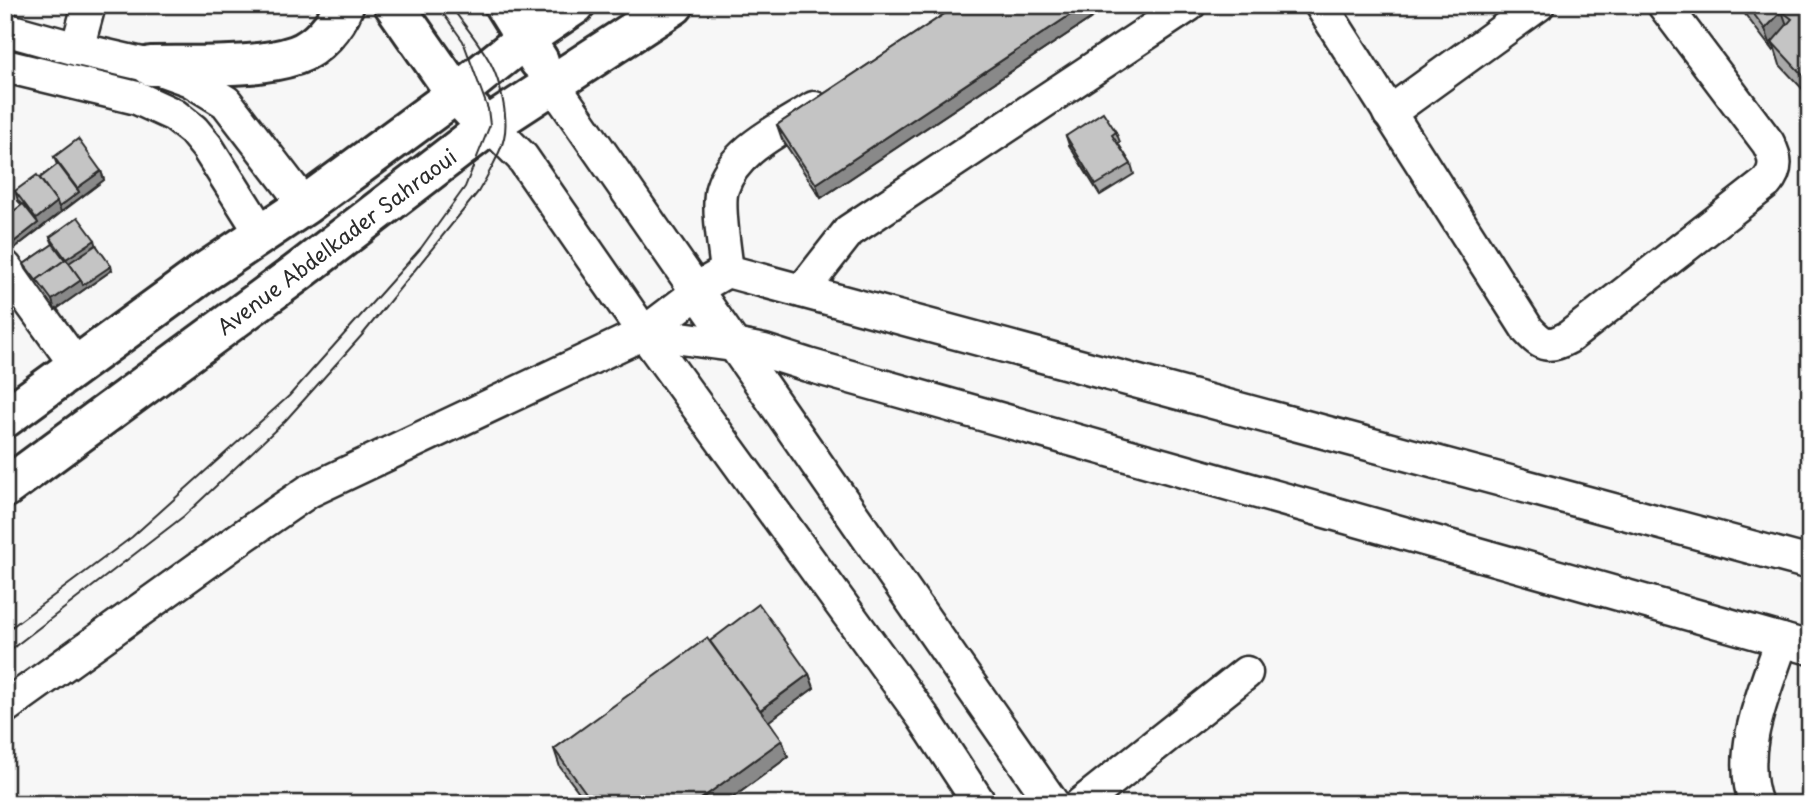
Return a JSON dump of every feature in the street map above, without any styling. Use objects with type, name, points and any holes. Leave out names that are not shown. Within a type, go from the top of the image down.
[{"type":"main road","points":[[151,66],[265,62],[298,55],[317,43],[344,5]]},
{"type":"main road","points":[[394,5],[456,94],[477,116],[490,125]]},
{"type":"main road","points":[[504,5],[553,84]]},
{"type":"main road","points":[[5,418],[205,272],[305,205],[456,94],[526,38],[575,5]]},
{"type":"main road","name":"Avenue Abdelkader Sahraoui","points":[[5,488],[297,273],[490,125],[674,5]]},
{"type":"street","points":[[77,48],[89,5]]},
{"type":"street","points":[[802,290],[849,231],[1189,5]]},
{"type":"street","points":[[1321,5],[1528,330],[1546,345],[1569,337],[1773,175],[1775,164],[1768,143],[1664,5]]},
{"type":"street","points":[[1389,113],[1538,5]]},
{"type":"street","points":[[5,29],[151,66],[190,80],[226,102],[305,205]]},
{"type":"street","points":[[5,65],[137,98],[174,115],[193,130],[207,147],[262,234]]},
{"type":"street","points":[[553,84],[1053,804]]},
{"type":"street","points":[[727,271],[722,191],[733,166],[760,142],[832,96]]},
{"type":"street","points":[[490,125],[522,157],[644,333],[923,717],[980,804]]},
{"type":"street","points":[[5,267],[76,366]]},
{"type":"street","points":[[5,707],[309,491],[644,333],[708,282],[727,271],[1810,564]]},
{"type":"street","points":[[644,333],[764,351],[1796,644],[1750,737],[1748,770],[1756,804]]},
{"type":"street","points":[[1081,804],[1245,673]]},
{"type":"building","points":[[958,5],[1085,5],[816,184],[777,125]]},
{"type":"building","points":[[1747,5],[1810,5],[1809,82],[1772,42],[1792,19],[1782,11],[1765,29]]},
{"type":"building","points":[[1103,112],[1116,132],[1112,135],[1131,164],[1096,185],[1066,136]]},
{"type":"building","points":[[78,139],[101,171],[77,188],[54,157]]},
{"type":"building","points":[[58,164],[79,192],[59,207],[40,178]]},
{"type":"building","points":[[37,175],[57,202],[36,219],[15,191]]},
{"type":"building","points":[[23,204],[38,223],[10,245],[5,239],[5,218]]},
{"type":"building","points":[[78,217],[95,240],[66,259],[50,237]]},
{"type":"building","points":[[53,244],[65,260],[37,280],[39,284],[24,264]]},
{"type":"building","points":[[96,245],[111,266],[83,285],[69,263]]},
{"type":"building","points":[[66,259],[81,280],[52,300],[37,280]]},
{"type":"building","points":[[759,604],[809,674],[760,710],[710,641]]},
{"type":"building","points":[[707,638],[782,740],[694,804],[594,804],[554,749]]},
{"type":"tram line","points":[[5,632],[132,537],[289,396],[421,248],[465,187],[490,125],[488,109],[463,41],[437,5]]},
{"type":"tram line","points":[[5,654],[184,516],[285,421],[363,334],[478,192],[502,144],[505,130],[504,110],[498,80],[491,64],[450,5]]}]
